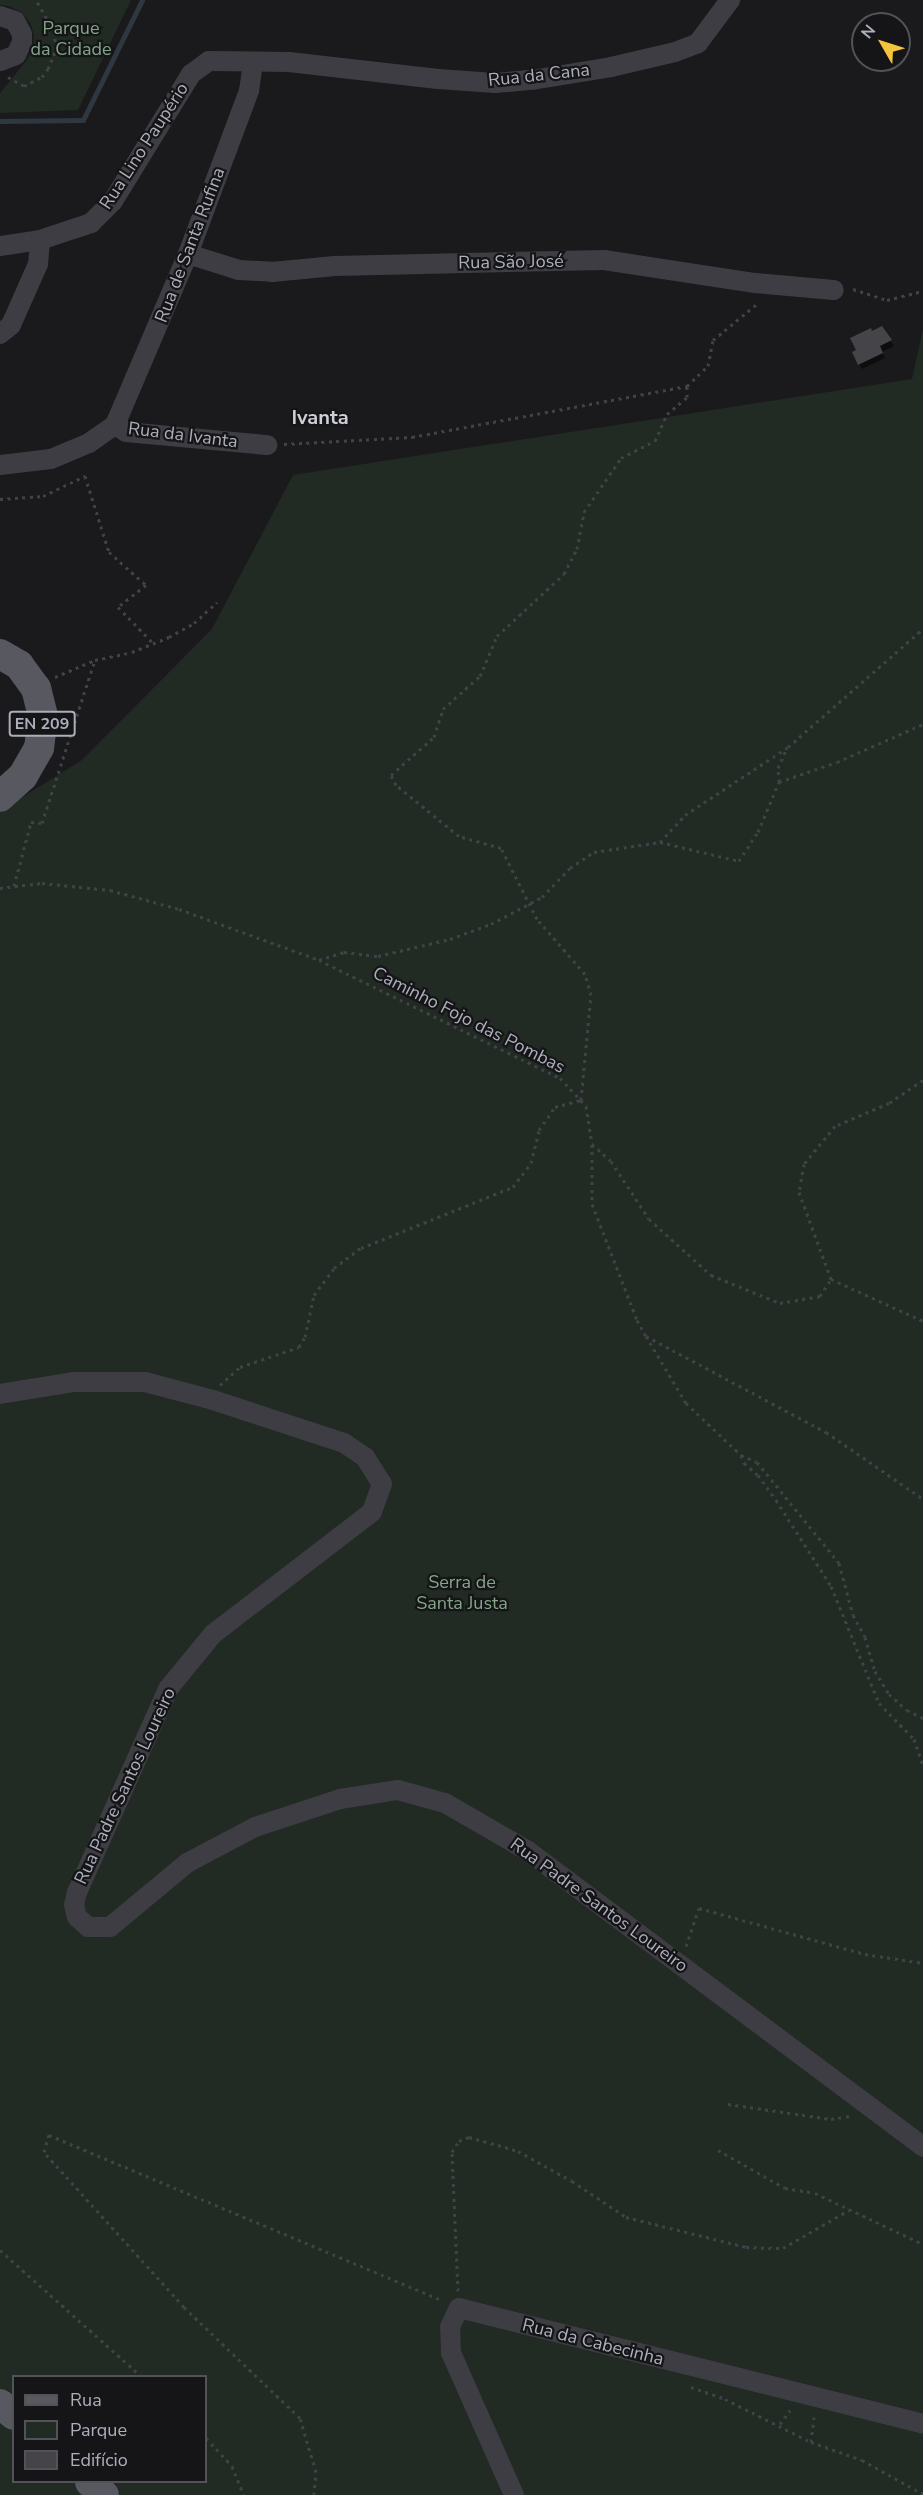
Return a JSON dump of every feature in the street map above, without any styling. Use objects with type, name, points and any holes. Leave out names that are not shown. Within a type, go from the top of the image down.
[{"type":"main road","name":"EN 209","points":[[0,654],[19,665],[36,688],[43,716],[39,748],[23,776],[0,797]]},
{"type":"main road","points":[[0,2404],[12,2413]]},
{"type":"main road","points":[[92,2483],[104,2495]]},
{"type":"street","name":"Rua da Cana","points":[[253,62],[289,62],[461,81],[495,83],[532,80],[611,67],[675,52],[698,43],[730,0]]},
{"type":"street","points":[[0,16],[15,21],[22,34],[22,42],[16,55],[0,61]]},
{"type":"street","name":"Rua Lino Paupério","points":[[0,246],[40,240],[91,223],[112,201],[191,74],[209,62],[253,62]]},
{"type":"street","name":"Rua de Santa Rufina","points":[[116,425],[188,254],[249,91],[253,62]]},
{"type":"street","points":[[0,334],[11,325],[38,264],[40,240]]},
{"type":"street","name":"Rua São José","points":[[188,254],[239,270],[272,272],[335,266],[604,260],[755,283],[834,290]]},
{"type":"street","name":"Rua da Ivanta","points":[[0,465],[51,459],[89,443],[116,425],[126,432],[267,445]]},
{"type":"street","name":"Rua Padre Santos Loureiro","points":[[0,1394],[73,1382],[145,1382],[213,1400],[344,1443],[365,1457],[382,1484],[372,1512],[213,1634],[168,1689],[76,1892],[74,1905],[77,1917],[88,1927],[111,1927],[187,1863],[255,1827],[340,1799],[398,1790],[445,1803],[528,1851],[923,2148]]},
{"type":"street","points":[[459,2308],[450,2327],[451,2353],[514,2495]]},
{"type":"street","name":"Rua da Cabecinha","points":[[459,2308],[923,2424]]},
{"type":"path","points":[[267,445],[412,437],[687,386],[708,366],[713,340],[767,296],[755,283]]},
{"type":"path","points":[[834,290],[849,287],[886,300],[923,291]]},
{"type":"path","points":[[213,1400],[222,1381],[240,1367],[299,1347],[305,1337],[314,1295],[334,1268],[361,1248],[513,1187],[531,1163],[538,1130],[555,1107],[581,1100],[591,996],[585,974],[537,920],[501,848],[459,837],[396,785],[391,775],[434,737],[443,709],[480,676],[497,636],[564,574],[577,549],[584,512],[621,458],[655,441],[667,414],[687,397],[687,386]]},
{"type":"path","points":[[0,499],[43,496],[85,476],[109,552],[146,585],[118,607],[153,644]]},
{"type":"path","points":[[36,688],[60,674],[95,660],[132,652],[153,644],[194,623],[217,602]]},
{"type":"path","points":[[660,842],[685,815],[788,747],[923,629]]},
{"type":"path","points":[[14,886],[31,822],[42,823],[95,660]]},
{"type":"path","points":[[778,782],[837,762],[923,724]]},
{"type":"path","points":[[319,960],[344,952],[378,956],[450,939],[491,924],[542,897],[570,868],[594,852],[660,842],[739,861],[758,832],[778,782],[778,768],[788,747]]},
{"type":"path","name":"Caminho Fojo das Pombas","points":[[0,888],[42,883],[110,890],[179,909],[319,960],[560,1078],[586,1106],[592,1144],[591,1204],[637,1320],[646,1336],[686,1403],[741,1455],[757,1462],[839,1563],[853,1615],[865,1636],[875,1671],[889,1694],[907,1710],[923,1718]]},
{"type":"path","points":[[923,1080],[889,1103],[835,1125],[804,1164],[799,1192],[831,1279],[923,1321]]},
{"type":"path","points":[[592,1144],[611,1161],[649,1219],[711,1275],[780,1303],[820,1296],[831,1279]]},
{"type":"path","points":[[646,1336],[826,1432],[923,1499]]},
{"type":"path","points":[[741,1455],[744,1463],[758,1475],[831,1586],[879,1703],[914,1739],[923,1765]]},
{"type":"path","points":[[683,1954],[699,1908],[865,1954],[923,1963]]},
{"type":"path","points":[[728,2104],[831,2119],[876,2112]]},
{"type":"path","points":[[314,2495],[316,2472],[300,2418],[184,2307],[44,2152],[49,2135],[459,2308],[452,2152],[459,2141],[469,2137],[518,2151],[572,2181],[626,2217],[746,2247],[783,2248],[849,2210]]},
{"type":"path","points":[[718,2150],[784,2188],[815,2193],[923,2244]]},
{"type":"path","points":[[0,2250],[140,2375]]},
{"type":"path","points":[[688,2386],[724,2399],[811,2442],[862,2460],[923,2494]]},
{"type":"path","points":[[811,2442],[817,2398]]},
{"type":"path","points":[[207,2439],[232,2466],[244,2495]]},
{"type":"green space","name":"Parque da Cidade","points":[[0,0],[131,0],[78,110],[0,113],[0,93],[27,60],[33,48],[34,35],[30,22],[21,12],[9,6],[0,5]]},
{"type":"green space","name":"Serra de Santa Justa","points":[[923,329],[923,2495],[0,2495],[0,811],[82,760],[212,629],[293,475],[912,379]]},
{"type":"building","points":[[882,326],[892,340],[880,346],[883,353],[858,365],[852,352],[856,350],[850,338],[871,328],[872,331]]},
{"type":"waterway","points":[[0,121],[83,120],[142,0]]},
{"type":"district","name":"Ivanta","points":[[320,417]]}]
